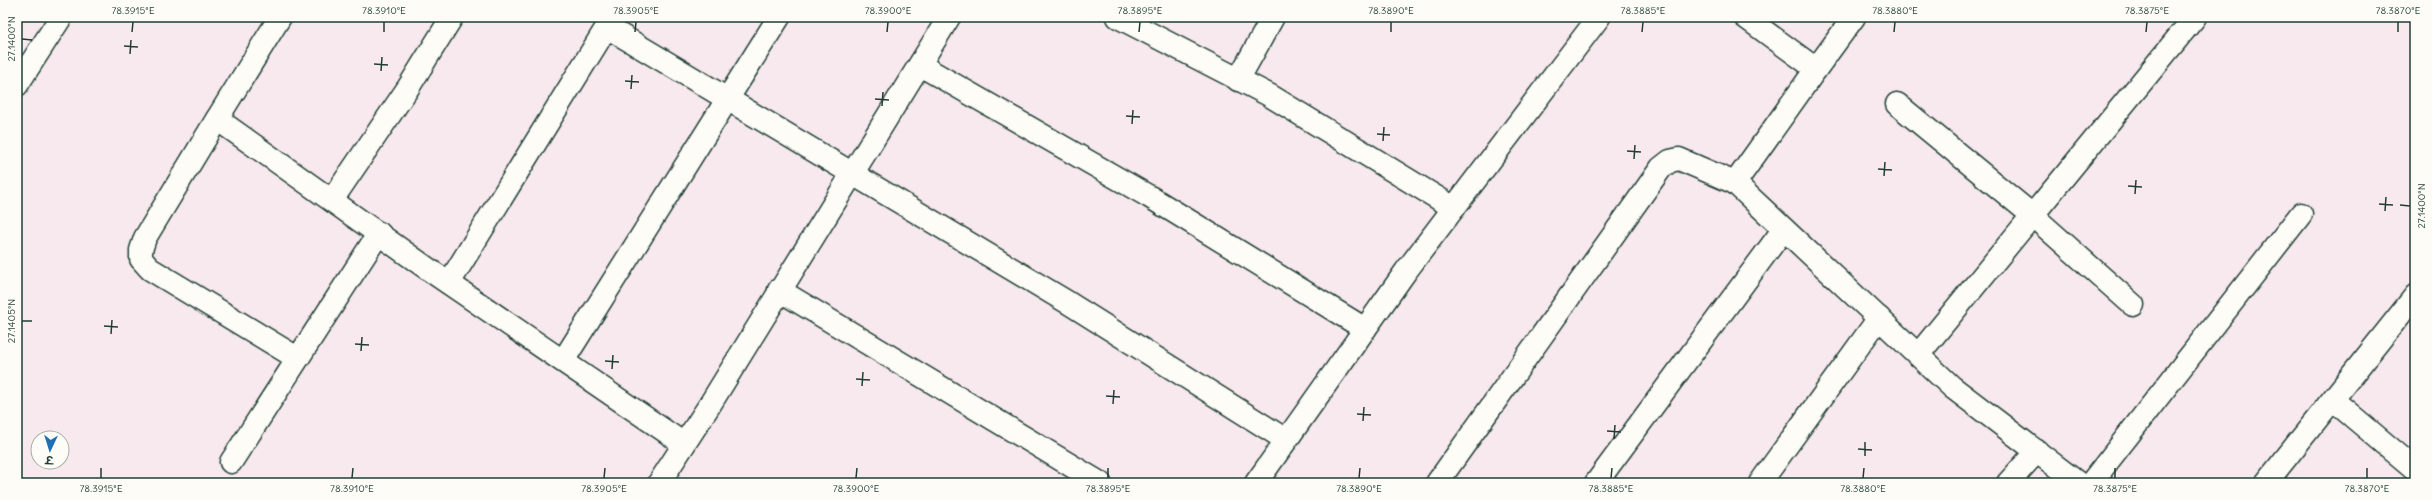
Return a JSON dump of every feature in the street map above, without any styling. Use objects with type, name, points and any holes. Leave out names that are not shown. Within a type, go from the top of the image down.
[{"type":"street","points":[[17,85],[61,17]]},
{"type":"street","points":[[280,17],[145,238],[141,250],[141,259],[150,269],[297,358]]},
{"type":"street","points":[[332,200],[408,88],[452,17]]},
{"type":"street","points":[[563,361],[779,17]]},
{"type":"street","points":[[662,482],[779,290],[949,17]]},
{"type":"street","points":[[1118,17],[1269,95],[1454,208]]},
{"type":"street","points":[[1238,80],[1273,17]]},
{"type":"street","points":[[1256,483],[1365,329],[1454,208],[1599,17]]},
{"type":"street","points":[[1745,17],[1816,69]]},
{"type":"street","points":[[1735,183],[1854,17]]},
{"type":"street","points":[[1918,355],[2195,17]]},
{"type":"street","points":[[449,283],[610,22],[727,98],[852,175],[1067,302],[1286,440]]},
{"type":"street","points":[[920,65],[1150,197],[1365,329]]},
{"type":"street","points":[[1897,104],[2032,215],[2133,306]]},
{"type":"street","points":[[217,119],[449,283],[684,444]]},
{"type":"street","points":[[1437,483],[1661,168],[1670,160],[1679,160],[1735,183],[1783,230],[1952,387],[2078,483]]},
{"type":"street","points":[[2090,483],[2301,214]]},
{"type":"street","points":[[1596,483],[1783,230]]},
{"type":"street","points":[[231,462],[379,233]]},
{"type":"street","points":[[779,290],[1074,476],[1100,483]]},
{"type":"street","points":[[2266,483],[2415,296]]},
{"type":"street","points":[[1760,483],[1879,318]]},
{"type":"street","points":[[2333,400],[2415,469]]},
{"type":"street","points":[[2008,483],[2037,451]]}]
